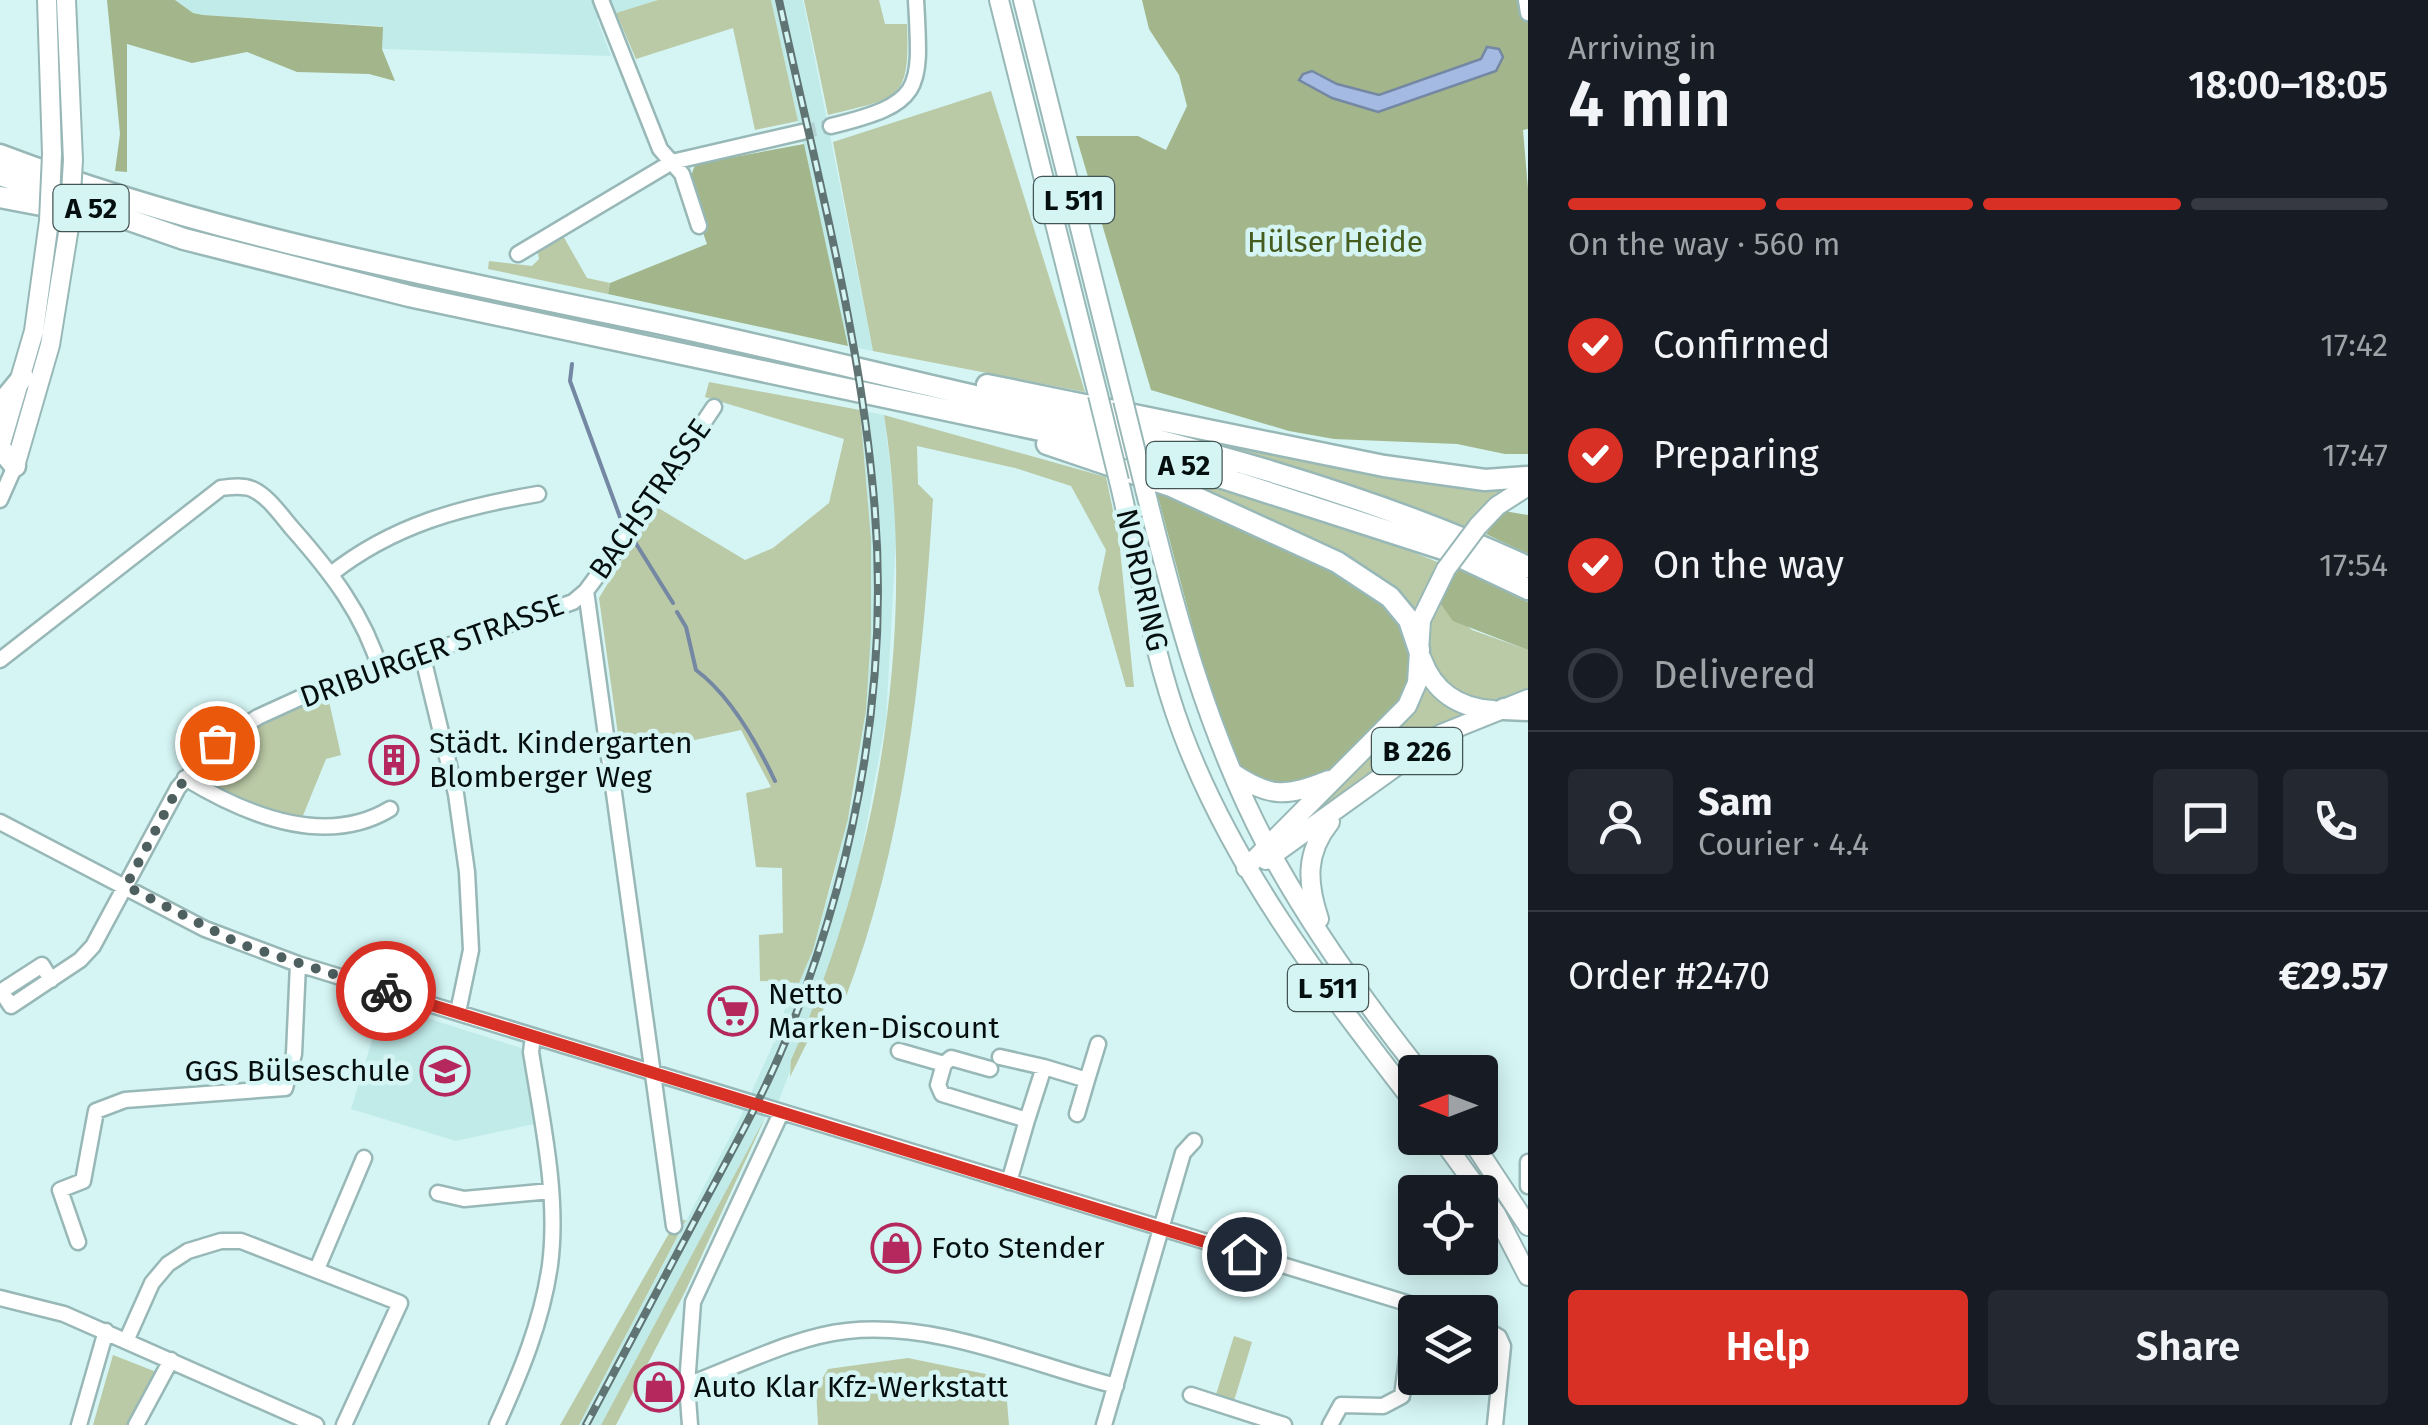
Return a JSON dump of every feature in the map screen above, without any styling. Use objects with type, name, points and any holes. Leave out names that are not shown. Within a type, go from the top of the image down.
[{"type":"highway","name":"A 52","points":[[0,152],[34,168],[276,239],[1143,434],[1457,535],[1528,567]]},
{"type":"highway","name":"A 52","points":[[0,175],[184,239],[409,296],[828,382],[1156,456],[1443,549],[1528,588]]},
{"type":"highway","points":[[0,198],[27,200],[144,235],[184,239]]},
{"type":"highway","points":[[851,368],[955,379],[1384,466],[1484,480],[1528,478]]},
{"type":"highway","points":[[0,405],[23,376]]},
{"type":"highway","points":[[828,382],[900,406],[1079,452],[1246,517],[1337,562],[1390,597],[1410,620],[1419,650]]},
{"type":"highway","points":[[0,448],[7,465]]},
{"type":"highway","points":[[1504,710],[1528,710]]},
{"type":"main road","points":[[0,448],[34,331],[49,221],[52,154],[46,0]]},
{"type":"main road","points":[[7,465],[50,345],[68,227],[73,160],[66,0]]},
{"type":"main road","name":"NORDRING","points":[[999,0],[1180,727],[1217,814],[1246,868],[1340,1006],[1398,1082]]},
{"type":"main road","name":"NORDRING","points":[[1022,0],[1187,651],[1232,772],[1270,852],[1330,950],[1407,1055]]},
{"type":"main road","name":"B 226","points":[[1270,852],[1407,706],[1417,683],[1421,620],[1446,569],[1497,506],[1528,486]]},
{"type":"main road","points":[[1419,650],[1429,677],[1449,697],[1468,707],[1504,710]]},
{"type":"main road","name":"B 226","points":[[1246,868],[1340,810],[1440,734],[1528,699]]},
{"type":"main road","points":[[1232,772],[1277,794],[1339,776]]},
{"type":"main road","points":[[1330,950],[1312,900],[1309,869],[1317,840],[1340,810]]},
{"type":"main road","points":[[1453,1155],[1496,1214],[1528,1276]]},
{"type":"main road","points":[[1481,1155],[1528,1226]]},
{"type":"street","points":[[601,0],[660,149],[682,174],[699,226]]},
{"type":"street","points":[[831,126],[889,110],[914,85],[920,59],[916,0]]},
{"type":"street","points":[[1526,0],[1528,13]]},
{"type":"street","points":[[518,254],[672,162],[802,132]]},
{"type":"street","name":"BACHSTRASSE","points":[[586,592],[714,407]]},
{"type":"street","points":[[0,500],[7,465]]},
{"type":"street","points":[[0,660],[221,488],[242,486],[255,490],[332,574],[358,614],[381,672]]},
{"type":"street","points":[[332,574],[356,554],[415,523],[482,504],[538,494]]},
{"type":"street","points":[[586,592],[674,1226]]},
{"type":"street","name":"DRIBURGER STRASSE","points":[[1,992],[11,1006],[80,960],[98,940],[185,778],[217,743],[304,696],[555,610],[586,592]]},
{"type":"street","points":[[423,658],[452,775],[466,872],[471,950],[458,1012]]},
{"type":"street","points":[[185,778],[238,808],[287,822],[335,826],[366,823],[390,809]]},
{"type":"street","points":[[0,822],[205,929],[298,964],[1398,1301]]},
{"type":"street","points":[[78,1242],[60,1190],[83,1181],[96,1111],[125,1100],[285,1088],[294,1054],[298,964]]},
{"type":"street","points":[[497,1425],[537,1325],[550,1264],[551,1191],[531,1052],[533,1036]]},
{"type":"street","points":[[1076,1114],[1098,1044]]},
{"type":"street","points":[[899,1052],[944,1064]]},
{"type":"street","points":[[1028,1120],[942,1094],[938,1085],[944,1064],[951,1058],[1044,1068],[1086,1080]]},
{"type":"street","points":[[1009,1182],[1044,1068]]},
{"type":"street","points":[[690,1425],[693,1302],[781,1113]]},
{"type":"street","points":[[1104,1425],[1183,1153],[1194,1141]]},
{"type":"street","points":[[317,1269],[364,1158]]},
{"type":"street","points":[[1528,1162],[1528,1186]]},
{"type":"street","points":[[438,1193],[464,1199],[551,1191]]},
{"type":"street","points":[[127,1340],[152,1282],[168,1264],[188,1251],[221,1241],[241,1241],[317,1269],[400,1303],[344,1425]]},
{"type":"street","points":[[0,1298],[64,1314],[316,1425]]},
{"type":"street","points":[[688,1385],[844,1331],[896,1330],[961,1341],[1116,1386]]},
{"type":"street","points":[[78,1425],[106,1332]]},
{"type":"street","points":[[1495,1425],[1503,1358],[1498,1336]]},
{"type":"street","points":[[136,1425],[171,1360]]},
{"type":"street","points":[[1192,1395],[1284,1425]]},
{"type":"street","points":[[1330,1425],[1341,1405],[1383,1406],[1402,1395]]},
{"type":"shaded area","points":[[175,0],[658,0],[597,19],[611,56],[382,49],[382,26],[203,15]]},
{"type":"shaded area","points":[[771,0],[803,0],[873,351],[848,346]]},
{"type":"shaded area","points":[[1487,47],[1499,49],[1503,57],[1496,71],[1378,112],[1332,98],[1299,80],[1312,71],[1337,84],[1379,95],[1481,59]]},
{"type":"shaded area","points":[[860,410],[884,415],[897,523],[886,720],[856,881],[835,952],[779,1100],[765,1118],[601,1425],[579,1425],[740,1118],[774,1042],[794,982],[799,983],[813,949],[832,883],[853,798],[864,725],[871,611],[871,539]]},
{"type":"shaded area","name":"GGS Bülseschule","points":[[383,1004],[521,1048],[534,1124],[456,1141],[351,1109]]},
{"type":"green space","points":[[107,0],[175,0],[203,15],[383,27],[382,49],[395,81],[369,74],[297,72],[247,52],[192,63],[127,44],[127,172],[115,171],[120,134]]},
{"type":"green space","points":[[658,0],[771,0],[798,121],[755,130],[733,28],[636,59],[616,13]]},
{"type":"green space","points":[[804,0],[879,0],[885,24],[907,24],[906,69],[895,92],[871,104],[828,115]]},
{"type":"green space","name":"Hülser Heide","points":[[1142,0],[1528,0],[1528,129],[1523,130],[1528,189],[1528,454],[1505,454],[1457,444],[1334,439],[1289,431],[1151,390],[1076,136],[1138,136],[1166,150],[1187,106],[1179,75],[1149,29]]},
{"type":"green space","points":[[991,91],[1085,392],[873,351],[833,142]]},
{"type":"green space","points":[[804,144],[848,346],[608,294],[610,283],[707,244],[691,193],[696,164]]},
{"type":"green space","points":[[562,234],[587,278],[610,283],[608,294],[488,269],[489,261],[532,266],[539,259],[537,247]]},
{"type":"green space","points":[[709,382],[860,410],[871,539],[866,710],[848,819],[813,950],[799,983],[760,981],[759,935],[783,933],[782,868],[756,867],[746,793],[771,787],[741,730],[621,756],[599,598],[655,506],[745,560],[773,548],[829,503],[844,439],[705,397]]},
{"type":"green space","points":[[884,415],[1106,477],[1119,539],[1134,687],[1126,687],[1098,589],[1106,550],[1071,486],[1015,468],[917,446],[918,484],[933,499],[916,691],[897,817],[883,880],[844,1002],[828,1000],[790,1077],[791,1060],[822,984],[847,906],[868,826],[883,744],[893,661],[896,578],[893,496]]},
{"type":"green space","points":[[1148,423],[1508,487],[1467,528],[1316,473]]},
{"type":"green space","points":[[1149,467],[1357,530],[1440,563],[1416,620],[1151,474]]},
{"type":"green space","points":[[1156,489],[1332,570],[1387,606],[1406,629],[1414,654],[1409,683],[1364,739],[1315,778],[1285,791],[1243,772],[1205,674]]},
{"type":"green space","points":[[1504,511],[1528,515],[1528,554],[1486,534]]},
{"type":"green space","points":[[1459,569],[1528,602],[1528,650],[1453,621],[1438,600]]},
{"type":"green space","points":[[1438,600],[1472,630],[1528,650],[1528,692],[1483,703],[1465,697],[1440,676],[1430,656],[1428,634]]},
{"type":"green space","points":[[1424,679],[1443,702],[1467,714],[1436,730],[1279,843],[1377,748]]},
{"type":"green space","points":[[328,697],[341,755],[326,759],[302,818],[258,808],[200,782],[197,775],[240,737]]},
{"type":"green space","points":[[765,1118],[685,1292],[616,1425],[601,1425]]},
{"type":"green space","points":[[686,1220],[579,1425],[560,1425],[676,1221]]},
{"type":"green space","points":[[1234,1336],[1252,1342],[1233,1404],[1215,1398]]},
{"type":"green space","points":[[113,1355],[159,1373],[131,1425],[93,1425]]},
{"type":"green space","points":[[908,1358],[1005,1378],[1009,1425],[818,1425],[816,1389],[828,1369]]},
{"type":"waterway","points":[[572,364],[570,381],[624,528]]},
{"type":"waterway","points":[[635,542],[673,603]]},
{"type":"waterway","points":[[677,612],[686,627],[696,670],[732,707],[775,781]]},
{"type":"tunnel","points":[[802,132],[831,126]]},
{"type":"railway","points":[[586,1425],[784,1046],[836,893],[864,760],[877,625],[873,489],[846,305],[779,0]]},
{"type":"way so far","points":[[217,743],[178,788],[126,886],[240,944],[386,991]]},
{"type":"place","name":"Städt. Kindergarten Blomberger Weg","points":[[394,760]]},
{"type":"place","name":"Netto Marken-Discount","points":[[733,1011]]},
{"type":"place","name":"GGS Bülseschule","points":[[445,1071]]},
{"type":"place","name":"Foto Stender","points":[[896,1248]]},
{"type":"place","name":"Auto Klar Kfz-Werkstatt","points":[[659,1387]]},
{"type":"route","points":[[386,991],[1244,1254]]}]
